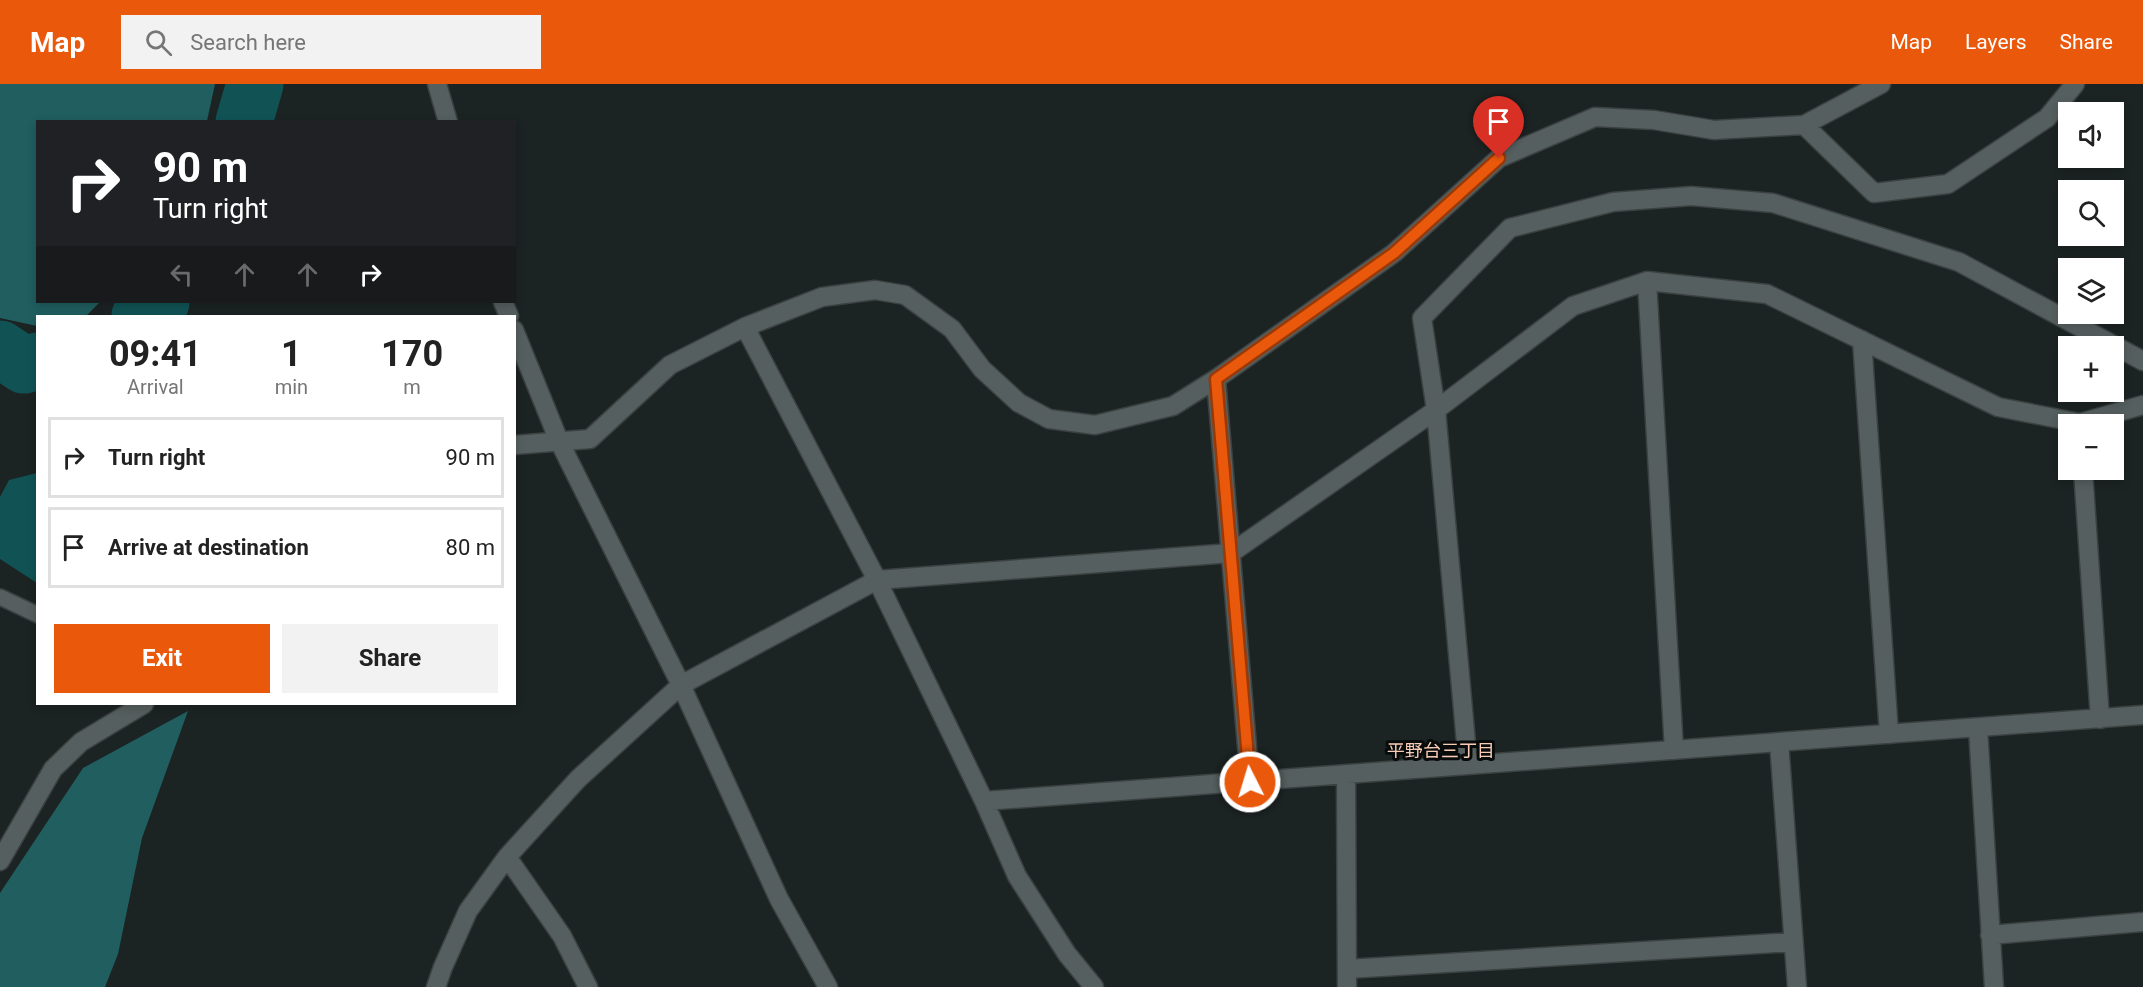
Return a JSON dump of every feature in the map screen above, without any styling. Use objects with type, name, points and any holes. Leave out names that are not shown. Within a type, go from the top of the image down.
[{"type":"street","points":[[437,84],[447,120]]},
{"type":"street","points":[[516,445],[590,439],[670,365],[745,327],[822,297],[875,290],[905,295],[952,329],[982,369],[1019,403],[1049,419],[1095,425],[1173,406],[1216,379],[1394,253],[1499,158],[1595,117],[1654,120],[1714,130],[1804,125],[1881,84]]},
{"type":"street","points":[[1804,125],[1874,193],[1948,184],[2047,118],[2075,84]]},
{"type":"street","points":[[1468,765],[1436,410],[1422,318],[1510,228],[1613,202],[1691,196],[1773,203],[1959,262],[2143,361]]},
{"type":"street","points":[[1647,281],[1674,750]]},
{"type":"street","points":[[436,987],[468,911],[507,857],[578,779],[681,685],[877,580],[1231,553],[1436,410],[1573,306],[1647,281],[1767,294],[1998,407],[2058,419]]},
{"type":"street","points":[[745,327],[877,580],[984,801],[1017,876],[1067,954],[1094,987]]},
{"type":"street","points":[[516,335],[559,441],[681,685],[779,898],[828,987]]},
{"type":"street","points":[[1862,340],[1889,734]]},
{"type":"street","points":[[1216,379],[1250,782]]},
{"type":"street","points":[[2113,414],[2143,405]]},
{"type":"street","points":[[2084,480],[2100,719]]},
{"type":"street","points":[[0,861],[54,769],[81,742],[142,705]]},
{"type":"street","points":[[984,801],[2143,715]]},
{"type":"street","points":[[1978,728],[1994,987]]},
{"type":"street","points":[[1779,742],[1797,987]]},
{"type":"street","points":[[1346,774],[1347,978],[1793,942]]},
{"type":"street","points":[[507,857],[562,936],[588,987]]},
{"type":"street","points":[[1990,935],[2143,922]]},
{"type":"lane","points":[[0,597],[36,614]]},
{"type":"shaded area","points":[[0,84],[215,84],[207,120],[36,120],[36,303],[99,303],[87,315],[36,315],[36,326],[0,318]]},
{"type":"shaded area","points":[[36,473],[36,582],[0,559],[0,497],[9,480]]},
{"type":"shaded area","points":[[188,711],[142,838],[118,954],[105,987],[0,987],[0,893],[83,768]]},
{"type":"waterway","points":[[245,120],[255,84]]},
{"type":"waterway","points":[[142,315],[160,303]]},
{"type":"waterway","points":[[0,349],[24,365],[36,362]]},
{"type":"district","name":"平野台三丁目","points":[[1441,751]]},
{"type":"route","points":[[1250,782],[1216,379],[1394,253],[1499,158]]}]
